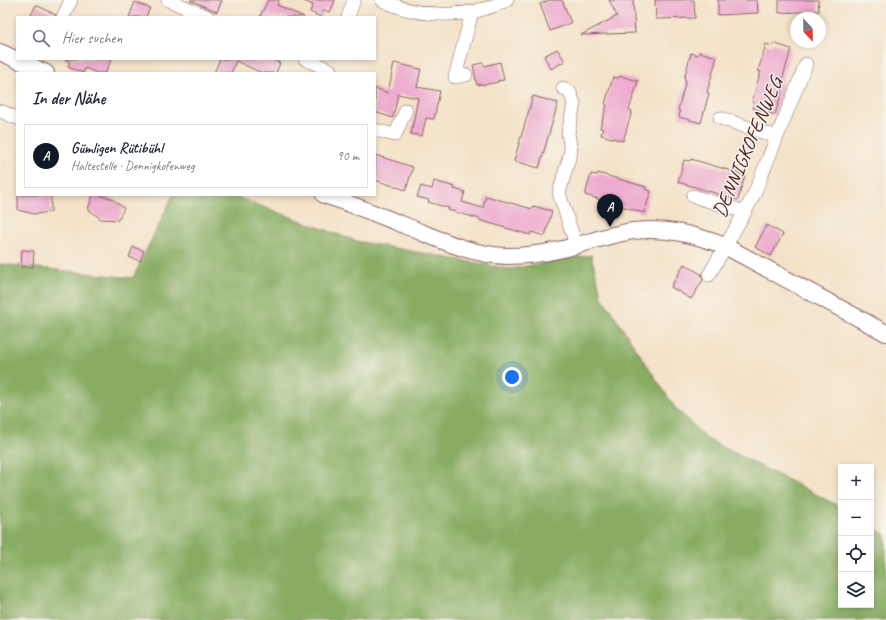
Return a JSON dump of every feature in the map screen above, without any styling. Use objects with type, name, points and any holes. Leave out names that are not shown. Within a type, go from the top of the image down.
[{"type":"street","points":[[63,16],[71,0]]},
{"type":"street","points":[[168,0],[206,16]]},
{"type":"street","points":[[348,16],[354,0]]},
{"type":"street","points":[[382,0],[394,6],[422,13],[439,14],[472,12],[496,6],[507,0]]},
{"type":"street","points":[[466,75],[455,77],[472,12]]},
{"type":"street","points":[[0,52],[16,59]]},
{"type":"street","points":[[18,60],[44,72]]},
{"type":"street","points":[[308,60],[331,67]]},
{"type":"street","name":"DENNIGKOFENWEG","points":[[725,246],[755,192],[806,64]]},
{"type":"street","points":[[564,88],[569,91],[574,104],[568,133],[571,151],[559,193],[576,245]]},
{"type":"street","points":[[376,130],[395,135],[406,110]]},
{"type":"street","points":[[0,111],[16,118]]},
{"type":"street","points":[[720,118],[777,137]]},
{"type":"street","name":"DENNIGKOFENWEG","points":[[327,196],[459,247],[480,253],[503,256],[529,256],[634,231],[673,231],[687,234],[725,246],[886,333]]},
{"type":"street","points":[[692,196],[745,212]]},
{"type":"street","points":[[709,275],[725,246]]},
{"type":"green space","points":[[173,196],[234,196],[356,241],[510,269],[591,255],[602,297],[674,406],[707,439],[838,505],[838,608],[874,608],[874,528],[886,535],[886,620],[0,620],[0,264],[133,278]]},
{"type":"building","points":[[190,0],[222,0],[217,12]]},
{"type":"building","points":[[268,0],[279,0],[277,5],[302,16],[260,16]]},
{"type":"building","points":[[301,0],[335,0],[330,12],[324,10],[321,16],[310,12],[313,5]]},
{"type":"building","points":[[550,0],[562,0],[571,23],[550,31],[540,4]]},
{"type":"building","points":[[609,0],[633,0],[635,33],[581,35],[617,16]]},
{"type":"building","points":[[655,0],[694,0],[695,18],[656,19]]},
{"type":"building","points":[[718,0],[757,0],[758,13],[718,15]]},
{"type":"building","points":[[779,0],[818,0],[819,11],[779,13]]},
{"type":"building","points":[[135,2],[150,8],[146,16],[129,16]]},
{"type":"building","points":[[36,5],[56,15],[56,16],[30,16]]},
{"type":"building","points":[[773,43],[791,49],[781,84],[784,85],[775,115],[753,108],[754,102],[752,102],[761,72],[758,71],[766,44],[772,46]]},
{"type":"building","points":[[557,49],[565,61],[551,69],[544,56]]},
{"type":"building","points":[[699,52],[717,57],[707,92],[709,93],[701,123],[679,117],[680,111],[678,110],[691,53],[698,55]]},
{"type":"building","points":[[66,60],[112,60],[106,72],[95,72],[85,68],[83,72],[80,72],[68,67],[70,62]]},
{"type":"building","points":[[220,60],[272,60],[280,63],[276,72],[260,72],[236,61],[231,72],[214,72]]},
{"type":"building","points":[[500,62],[504,80],[477,85],[473,65],[483,63],[484,66]]},
{"type":"building","points":[[394,63],[421,69],[417,87],[440,91],[434,119],[426,118],[422,136],[411,134],[418,98],[398,94],[393,118],[376,112],[376,88],[388,93]]},
{"type":"building","points":[[620,76],[638,81],[629,110],[632,111],[623,141],[601,135],[603,129],[600,128],[613,77],[619,78]]},
{"type":"building","points":[[533,96],[558,103],[539,168],[514,161]]},
{"type":"building","points":[[376,155],[413,167],[406,190],[376,180]]},
{"type":"building","points":[[691,159],[745,175],[738,200],[678,182],[684,160],[690,161]]},
{"type":"building","points":[[598,173],[646,187],[645,189],[651,191],[644,213],[585,195],[591,174],[597,175]]},
{"type":"building","points":[[434,181],[455,187],[454,189],[465,192],[462,202],[483,208],[486,196],[532,209],[533,206],[552,211],[545,236],[531,232],[530,235],[479,220],[480,219],[448,210],[449,208],[417,197],[421,186],[432,189]]},
{"type":"building","points":[[18,196],[51,196],[51,212],[34,214],[18,210]]},
{"type":"building","points":[[93,196],[111,198],[124,208],[118,220],[101,219],[88,209]]},
{"type":"building","points":[[767,225],[783,234],[771,256],[755,247]]},
{"type":"building","points":[[133,247],[144,251],[140,261],[129,257]]},
{"type":"building","points":[[22,250],[34,251],[33,267],[21,267]]},
{"type":"building","points":[[684,264],[701,274],[703,280],[691,299],[671,287]]},
{"type":"place","name":"Gümligen Rütibühl","points":[[610,227]]}]
